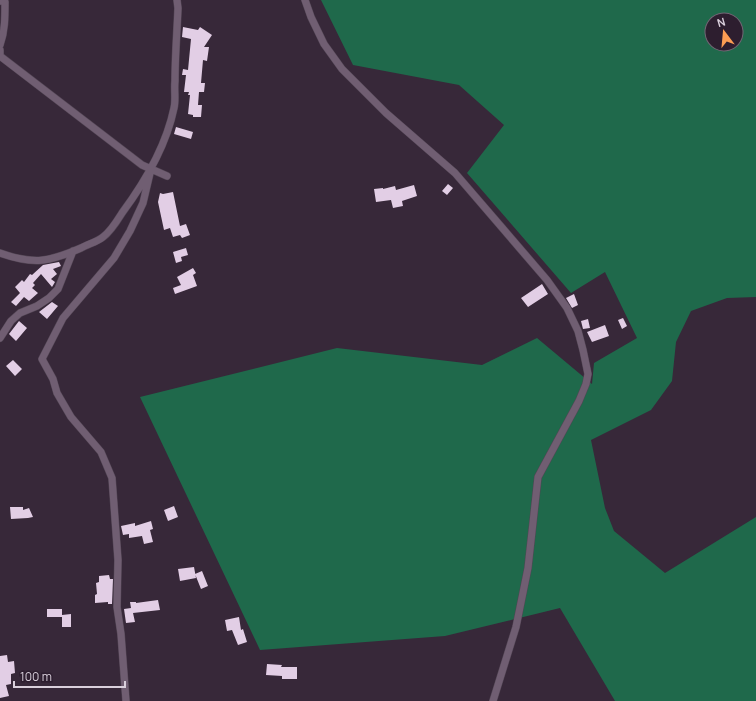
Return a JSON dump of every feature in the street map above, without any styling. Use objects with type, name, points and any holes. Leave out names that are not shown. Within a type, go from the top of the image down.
[{"type":"street","points":[[0,253],[13,258],[30,261],[45,261],[73,251],[103,237],[112,228],[140,189],[152,169],[164,142],[174,106],[178,8],[177,0]]},
{"type":"street","points":[[305,0],[311,17],[324,44],[342,69],[386,113],[455,173],[547,280],[567,308],[578,331],[588,374],[586,384],[579,401],[538,477],[528,568],[516,627],[493,701]]},
{"type":"street","points":[[0,1],[5,2],[4,33],[0,45]]},
{"type":"street","points":[[0,50],[0,56],[142,165],[168,176]]},
{"type":"street","points":[[126,701],[121,634],[117,607],[118,560],[112,478],[101,452],[71,417],[57,393],[53,379],[42,359],[63,318],[114,258],[130,231],[143,203],[152,169]]},
{"type":"street","points":[[0,338],[11,321],[20,313],[37,306],[49,298],[58,289],[73,251]]},
{"type":"green space","points":[[321,0],[756,0],[756,297],[727,298],[691,311],[676,342],[672,381],[651,410],[591,440],[605,508],[614,531],[665,573],[756,517],[756,701],[615,701],[560,608],[445,636],[260,650],[140,397],[337,348],[482,365],[537,338],[592,384],[594,363],[637,338],[605,272],[571,293],[467,173],[504,125],[459,85],[353,65]]},
{"type":"building","points":[[183,27],[198,30],[200,27],[212,35],[204,47],[209,47],[207,61],[203,60],[201,83],[205,83],[204,92],[199,92],[198,105],[202,105],[201,117],[193,117],[193,115],[188,114],[190,95],[188,95],[189,92],[184,92],[186,75],[182,75],[183,69],[188,70],[191,39],[182,37]]},
{"type":"building","points":[[176,127],[193,132],[191,139],[174,134]]},
{"type":"building","points":[[448,184],[453,188],[447,195],[442,191]]},
{"type":"building","points":[[414,185],[417,196],[402,201],[403,206],[393,208],[391,200],[376,202],[374,189],[383,189],[395,186],[396,190]]},
{"type":"building","points":[[173,192],[180,226],[186,224],[190,235],[182,238],[180,235],[173,237],[170,228],[164,230],[158,202],[160,193],[163,194]]},
{"type":"building","points":[[186,248],[188,255],[181,257],[182,261],[176,263],[173,252]]},
{"type":"building","points":[[59,262],[61,266],[53,269],[57,274],[51,279],[55,282],[52,287],[41,274],[33,283],[35,285],[32,288],[38,293],[29,301],[24,297],[16,306],[11,302],[20,293],[15,287],[22,280],[24,282],[30,274],[32,275],[43,265]]},
{"type":"building","points":[[193,268],[196,273],[193,275],[197,286],[175,294],[173,288],[181,285],[177,277]]},
{"type":"building","points":[[542,284],[548,294],[528,307],[521,298]]},
{"type":"building","points":[[574,294],[578,305],[572,308],[566,298]]},
{"type":"building","points":[[52,302],[58,306],[47,319],[39,312]]},
{"type":"building","points":[[623,318],[627,326],[622,329],[618,320]]},
{"type":"building","points":[[588,319],[590,328],[583,329],[581,321]]},
{"type":"building","points":[[19,321],[27,328],[16,341],[9,334]]},
{"type":"building","points":[[605,325],[609,336],[592,342],[587,332]]},
{"type":"building","points":[[13,360],[22,369],[15,376],[6,366]]},
{"type":"building","points":[[174,506],[178,517],[168,521],[164,510]]},
{"type":"building","points":[[10,507],[23,507],[23,510],[29,508],[33,517],[11,519]]},
{"type":"building","points":[[151,521],[153,529],[150,530],[153,542],[144,544],[142,536],[129,538],[129,534],[123,535],[121,526],[135,523],[135,526]]},
{"type":"building","points":[[194,567],[196,578],[180,581],[178,569]]},
{"type":"building","points":[[202,571],[208,586],[201,589],[195,574]]},
{"type":"building","points":[[109,575],[110,579],[113,579],[112,604],[108,604],[108,602],[95,603],[95,595],[97,594],[96,583],[99,582],[99,576]]},
{"type":"building","points":[[158,600],[160,610],[133,613],[135,622],[126,623],[124,609],[131,608],[130,602],[136,603]]},
{"type":"building","points":[[47,609],[62,609],[62,615],[71,614],[71,627],[62,627],[62,617],[47,617]]},
{"type":"building","points":[[239,617],[241,630],[243,629],[247,642],[238,645],[232,630],[227,631],[225,620]]},
{"type":"building","points":[[7,655],[8,662],[14,661],[15,673],[11,674],[11,684],[6,685],[9,696],[0,698],[0,656]]},
{"type":"building","points":[[267,664],[282,665],[281,667],[297,667],[297,679],[282,679],[282,676],[266,675]]}]
